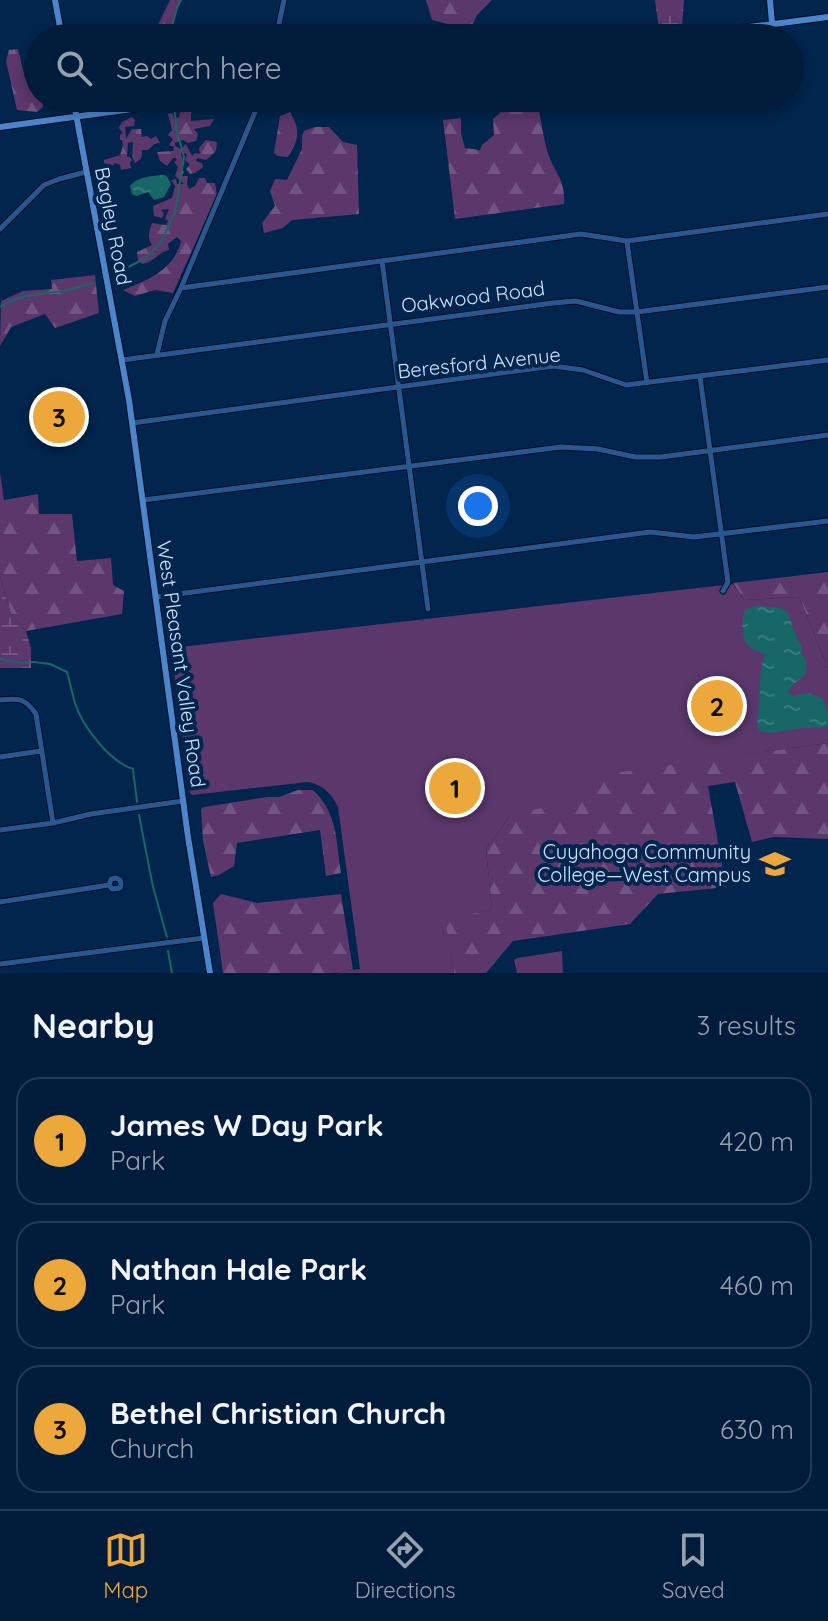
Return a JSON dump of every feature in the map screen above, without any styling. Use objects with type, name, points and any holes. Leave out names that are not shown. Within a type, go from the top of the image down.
[{"type":"main road","points":[[55,0],[59,24]]},
{"type":"main road","points":[[770,0],[772,23]]},
{"type":"main road","points":[[765,24],[828,17]]},
{"type":"main road","name":"Bagley Road","points":[[76,112],[122,360]]},
{"type":"main road","points":[[0,127],[112,112]]},
{"type":"main road","name":"West Pleasant Valley Road","points":[[122,360],[210,973]]},
{"type":"street","points":[[279,24],[284,0]]},
{"type":"street","points":[[157,354],[165,321],[255,112]]},
{"type":"street","points":[[0,229],[44,185],[86,172]]},
{"type":"street","points":[[181,288],[581,234],[627,241],[828,214]]},
{"type":"street","points":[[627,241],[647,383]]},
{"type":"street","points":[[382,261],[428,609]]},
{"type":"street","name":"Oakwood Road","points":[[122,360],[576,301],[619,312],[637,312],[828,287]]},
{"type":"street","name":"Beresford Avenue","points":[[132,423],[553,366],[583,370],[626,385],[828,360]]},
{"type":"street","points":[[700,377],[728,582],[723,591]]},
{"type":"street","points":[[143,500],[561,447],[598,449],[635,457],[661,457],[828,435]]},
{"type":"street","points":[[155,597],[650,532],[694,537],[828,521]]},
{"type":"street","points":[[0,700],[16,699],[29,703],[36,714],[53,823]]},
{"type":"street","points":[[0,757],[41,751]]},
{"type":"street","points":[[0,830],[183,801]]},
{"type":"street","points":[[0,902],[109,885]]},
{"type":"street","points":[[0,964],[204,938]]},
{"type":"green space","points":[[170,0],[181,0],[173,24],[158,24]]},
{"type":"green space","points":[[426,0],[492,0],[473,24],[447,24],[432,20]]},
{"type":"green space","points":[[655,0],[684,0],[682,24],[658,24]]},
{"type":"green space","points":[[18,49],[24,74],[24,111],[17,110],[6,61],[9,50]]},
{"type":"green space","points":[[180,112],[192,112],[191,121],[214,119],[210,126],[194,129],[198,134],[196,141],[188,143],[183,140],[175,146],[181,149],[186,144],[192,156],[200,154],[199,148],[206,140],[217,142],[216,151],[206,160],[197,158],[196,161],[203,167],[195,173],[190,174],[186,169],[190,165],[185,160],[187,154],[181,154],[182,176],[188,176],[189,189],[195,186],[199,178],[205,178],[207,183],[215,183],[217,195],[173,293],[155,290],[135,296],[123,290],[159,273],[178,251],[181,241],[177,237],[168,244],[169,250],[146,263],[138,260],[137,252],[152,245],[149,234],[152,223],[166,225],[168,221],[165,219],[169,209],[161,210],[164,214],[162,218],[154,216],[153,206],[172,198],[175,186],[171,180],[176,179],[177,184],[184,184],[175,176],[178,167],[174,162],[176,158],[167,166],[160,161],[157,152],[173,151],[174,147],[169,145],[173,139],[168,135],[172,130],[168,114],[173,113],[174,119],[179,117]]},
{"type":"green space","points":[[290,112],[296,125],[296,140],[288,157],[278,156],[274,153],[280,116]]},
{"type":"green space","points":[[501,112],[539,112],[547,150],[563,188],[564,204],[455,219],[443,120],[461,118],[465,148],[480,150],[494,135],[493,119]]},
{"type":"green space","points":[[132,117],[134,126],[125,127],[126,139],[132,129],[141,129],[142,137],[151,139],[156,136],[160,143],[142,150],[141,158],[135,163],[132,157],[133,142],[128,143],[127,157],[132,160],[131,168],[121,170],[120,165],[115,163],[113,166],[104,163],[104,160],[120,155],[123,144],[120,135],[123,133],[119,128],[122,122]]},
{"type":"green space","points":[[329,127],[343,142],[357,145],[359,214],[292,220],[283,228],[264,233],[262,223],[275,206],[270,191],[275,179],[287,180],[302,149],[304,131]]},
{"type":"green space","points":[[95,275],[99,313],[55,328],[45,314],[11,327],[0,346],[1,301],[23,291],[52,289],[51,280]]},
{"type":"green space","points":[[0,472],[4,500],[38,494],[39,514],[72,514],[77,561],[111,558],[113,585],[124,591],[122,614],[26,631],[11,614],[0,576]]},
{"type":"green space","points":[[828,572],[828,668],[799,597],[744,600],[733,583]]},
{"type":"green space","points":[[0,576],[11,614],[26,631],[31,648],[31,668],[0,668]]},
{"type":"green space","points":[[733,584],[744,600],[799,597],[828,668],[828,743],[614,773],[553,805],[511,815],[486,849],[492,910],[445,919],[454,973],[333,973],[360,969],[338,807],[322,788],[308,782],[190,793],[171,648]]},
{"type":"green space","points":[[828,743],[828,839],[774,837],[752,842],[735,782],[708,786],[726,887],[658,894],[630,924],[513,941],[486,973],[454,973],[444,918],[492,910],[486,849],[511,815],[554,775],[614,772]]},
{"type":"green space","points":[[298,790],[313,790],[327,808],[332,818],[341,873],[326,876],[320,830],[237,843],[234,866],[211,877],[203,841],[201,809],[279,797]]},
{"type":"green space","points":[[221,894],[257,903],[341,894],[353,970],[333,973],[223,973],[213,903]]},
{"type":"green space","points":[[562,951],[563,973],[517,973],[514,960],[517,958]]},
{"type":"water","points":[[165,175],[171,184],[164,197],[154,200],[148,192],[136,196],[132,194],[130,186],[137,180]]},
{"type":"water","points":[[755,606],[787,611],[806,659],[804,675],[789,689],[789,693],[793,696],[809,693],[823,699],[828,726],[770,733],[758,728],[765,654],[748,646],[743,631],[745,610]]},
{"type":"waterway","points":[[173,24],[181,0]]},
{"type":"waterway","points":[[118,272],[146,258],[161,242],[175,212],[184,157],[175,112]]},
{"type":"waterway","points":[[0,307],[20,298],[93,283]]},
{"type":"waterway","points":[[0,659],[50,664],[67,672],[75,703],[90,732],[115,759],[133,769],[137,802]]},
{"type":"waterway","points":[[139,815],[153,887],[167,937]]},
{"type":"waterway","points":[[168,951],[172,973]]},
{"type":"place","name":"Bethel Christian Church","points":[[59,417]]},
{"type":"place","name":"Nathan Hale Park","points":[[717,706]]},
{"type":"place","name":"James W Day Park","points":[[455,788]]},
{"type":"place","name":"Cuyahoga Community College—West Campus","points":[[775,864]]}]
